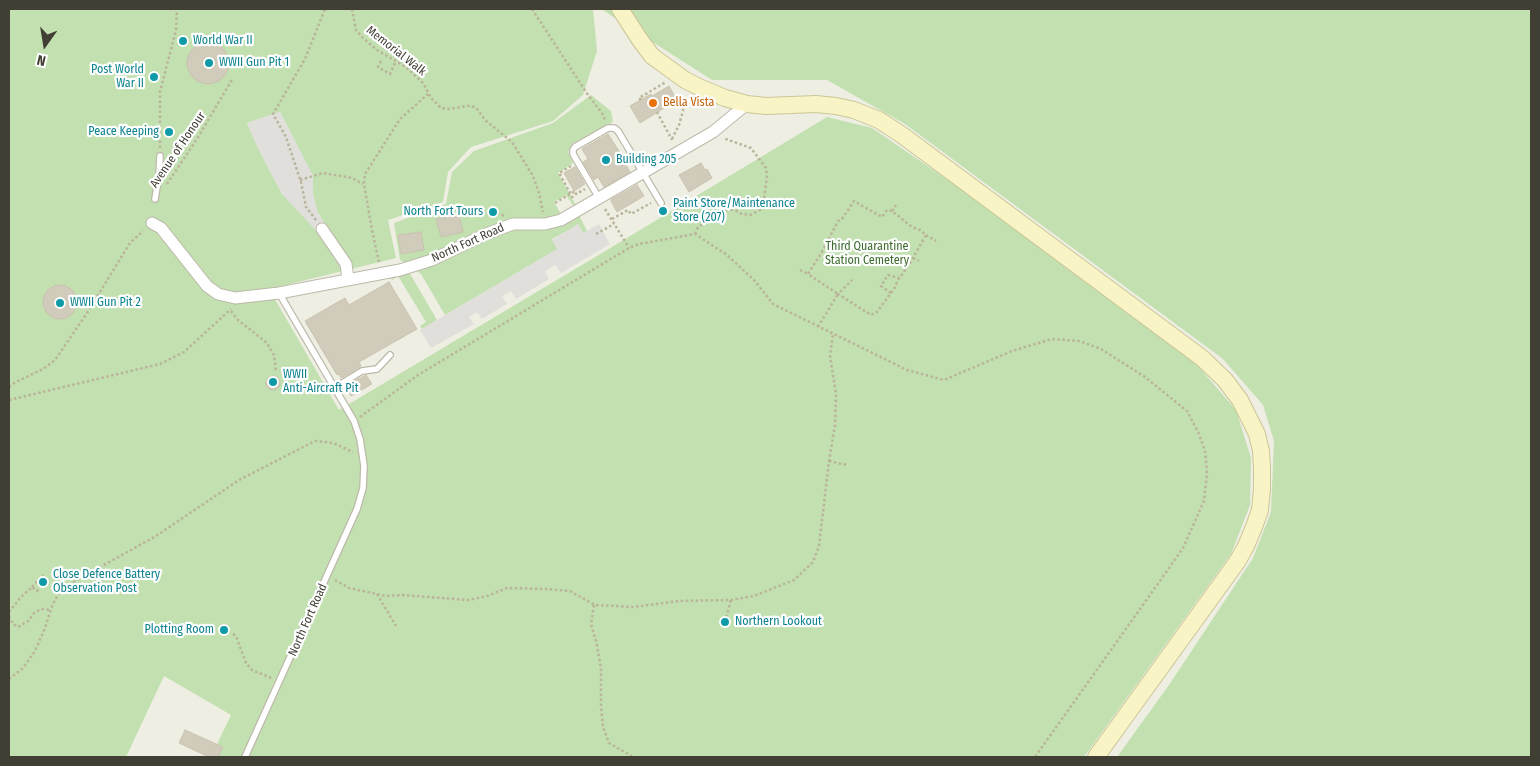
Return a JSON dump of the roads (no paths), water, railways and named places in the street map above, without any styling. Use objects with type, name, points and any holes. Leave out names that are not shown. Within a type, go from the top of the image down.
[{"type":"street","points":[[620,9],[652,56],[701,88],[725,98],[747,104],[766,106],[816,104],[836,106],[854,110],[879,120],[902,135],[1202,358],[1225,380],[1240,400],[1249,415],[1256,434],[1262,468],[1260,510],[1246,546],[1237,562],[1096,757]]},
{"type":"street","name":"North Fort Road","points":[[152,223],[161,228],[207,286],[218,294],[235,298],[279,293],[382,273],[432,260],[486,234],[513,224],[545,224],[561,220],[714,132],[747,104]]},
{"type":"street","points":[[322,229],[346,264],[348,279]]},
{"type":"lane","points":[[599,199],[573,154],[573,150],[575,146],[608,128],[614,128],[618,130],[660,201]]},
{"type":"lane","points":[[155,199],[160,156]]},
{"type":"lane","name":"North Fort Road","points":[[246,757],[328,576],[357,509],[363,488],[363,456],[354,421],[279,293]]},
{"type":"lane","points":[[334,388],[362,371],[377,369],[390,355]]},
{"type":"place","name":"World War II","points":[[183,41]]},
{"type":"place","name":"WWII Gun Pit 1","points":[[209,63]]},
{"type":"place","name":"Post World War II","points":[[154,77]]},
{"type":"place","name":"Bella Vista","points":[[653,103]]},
{"type":"place","name":"Peace Keeping","points":[[169,132]]},
{"type":"place","name":"Building 205","points":[[606,160]]},
{"type":"place","name":"Paint Store/Maintenance Store (207)","points":[[663,211]]},
{"type":"place","name":"North Fort Tours","points":[[493,212]]},
{"type":"place","name":"WWII Gun Pit 2","points":[[60,303]]},
{"type":"place","name":"WWII Anti-Aircraft Pit","points":[[273,382]]},
{"type":"place","name":"Close Defence Battery Observation Post","points":[[43,582]]},
{"type":"place","name":"Northern Lookout","points":[[725,622]]},
{"type":"place","name":"Plotting Room","points":[[224,630]]},
{"type":"park label","name":"Third Quarantine Station Cemetery","points":[[867,254]]}]
